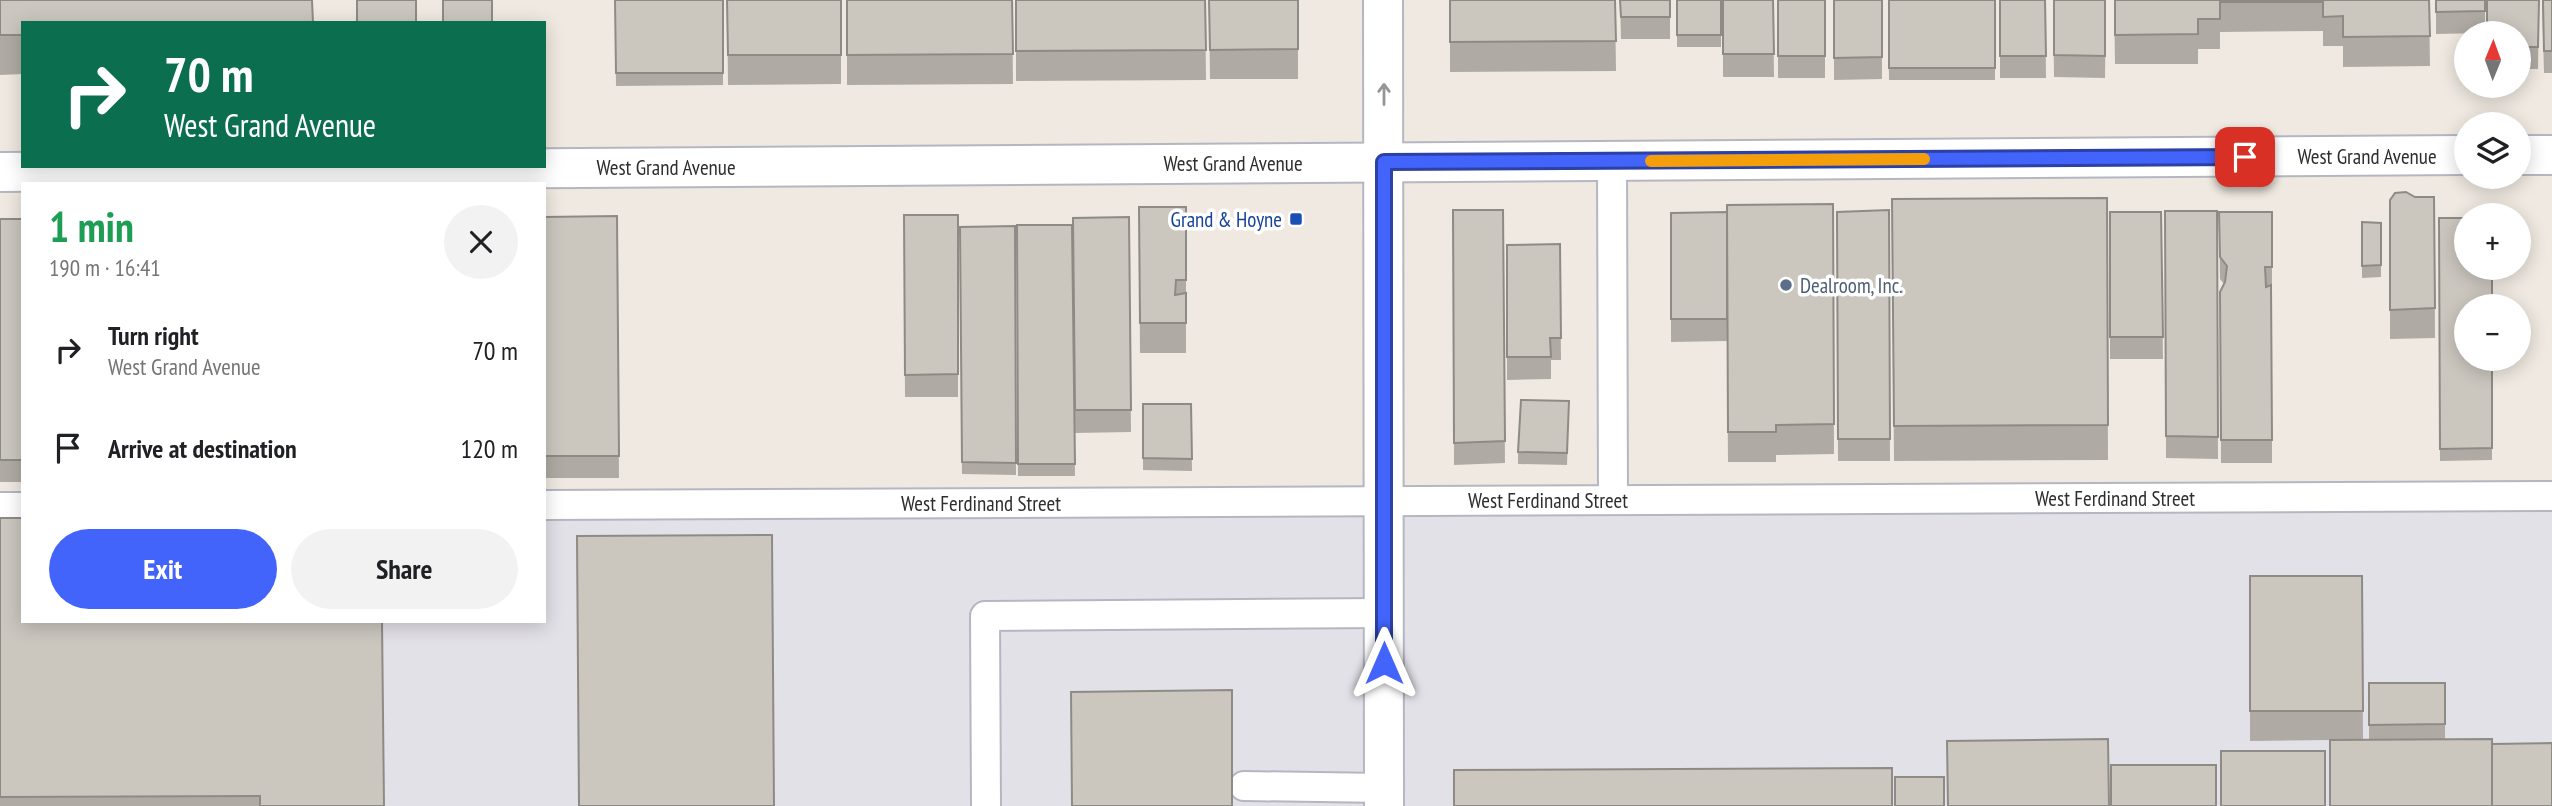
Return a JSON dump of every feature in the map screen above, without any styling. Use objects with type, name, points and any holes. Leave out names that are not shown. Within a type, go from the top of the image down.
[{"type":"main road","points":[[1383,0],[1384,797]]},
{"type":"main road","name":"West Grand Avenue","points":[[0,172],[2454,155]]},
{"type":"main road","points":[[2531,155],[2552,155]]},
{"type":"lane","points":[[1612,161],[1613,500]]},
{"type":"lane","name":"West Ferdinand Street","points":[[546,505],[2552,496]]},
{"type":"lane","points":[[0,507],[21,507]]},
{"type":"lane","points":[[986,806],[985,616],[1384,613]]},
{"type":"lane","points":[[1244,786],[1384,797]]},
{"type":"shaded area","points":[[2552,486],[2552,806],[0,806],[23,623],[546,623],[546,501]]},
{"type":"building","points":[[0,0],[312,0],[313,21],[21,21],[21,35],[0,35]]},
{"type":"building","points":[[357,0],[416,0],[416,21],[357,21]]},
{"type":"building","points":[[443,0],[492,0],[492,21],[443,21]]},
{"type":"building","points":[[615,0],[723,0],[723,73],[616,73]]},
{"type":"building","points":[[727,0],[841,0],[841,55],[728,55]]},
{"type":"building","points":[[847,0],[1012,0],[1013,54],[847,55]]},
{"type":"building","points":[[1016,0],[1205,0],[1206,50],[1016,51]]},
{"type":"building","points":[[1209,0],[1298,0],[1298,49],[1210,50]]},
{"type":"building","points":[[1450,0],[1615,0],[1616,41],[1450,42]]},
{"type":"building","points":[[1620,0],[1670,0],[1670,17],[1621,17]]},
{"type":"building","points":[[1677,0],[1721,0],[1721,35],[1677,35]]},
{"type":"building","points":[[1723,0],[1773,0],[1774,54],[1723,54]]},
{"type":"building","points":[[1778,0],[1825,0],[1825,56],[1778,56]]},
{"type":"building","points":[[1834,0],[1882,0],[1882,57],[1834,58]]},
{"type":"building","points":[[1889,0],[1995,0],[1995,68],[1889,68]]},
{"type":"building","points":[[2000,0],[2045,0],[2046,56],[2000,56]]},
{"type":"building","points":[[2054,0],[2105,0],[2105,56],[2054,55]]},
{"type":"building","points":[[2115,0],[2429,0],[2430,36],[2343,37],[2343,16],[2323,17],[2323,2],[2220,2],[2220,19],[2198,19],[2198,34],[2115,35]]},
{"type":"building","points":[[2436,0],[2485,0],[2485,11],[2436,12]]},
{"type":"building","points":[[2487,0],[2539,0],[2538,47],[2531,47],[2531,21],[2487,21]]},
{"type":"building","points":[[2543,0],[2552,0],[2552,51],[2544,51]]},
{"type":"building","points":[[2406,192],[2415,197],[2434,197],[2435,308],[2390,310],[2390,200],[2395,193]]},
{"type":"building","points":[[2107,198],[2108,425],[1894,426],[1892,199]]},
{"type":"building","points":[[1833,204],[1834,424],[1776,425],[1776,432],[1728,432],[1727,205]]},
{"type":"building","points":[[1139,207],[1186,207],[1186,280],[1176,280],[1175,295],[1186,293],[1186,323],[1140,323]]},
{"type":"building","points":[[1453,210],[1503,210],[1505,441],[1454,443]]},
{"type":"building","points":[[1889,210],[1890,439],[1838,439],[1837,212]]},
{"type":"building","points":[[2165,211],[2217,211],[2218,437],[2166,436]]},
{"type":"building","points":[[1727,212],[1727,319],[1671,319],[1671,213]]},
{"type":"building","points":[[2110,212],[2161,212],[2163,337],[2110,337]]},
{"type":"building","points":[[2219,212],[2272,212],[2272,267],[2265,267],[2266,287],[2271,285],[2272,440],[2221,440],[2220,292],[2225,282],[2227,266],[2220,257]]},
{"type":"building","points":[[904,215],[958,215],[958,374],[905,375]]},
{"type":"building","points":[[617,216],[619,456],[546,456],[546,217]]},
{"type":"building","points":[[1129,217],[1131,410],[1075,410],[1073,218]]},
{"type":"building","points":[[2439,218],[2454,218],[2454,280],[2492,280],[2492,294],[2454,294],[2454,371],[2492,371],[2492,448],[2440,449]]},
{"type":"building","points":[[0,219],[21,219],[21,460],[0,460]]},
{"type":"building","points":[[2362,222],[2381,223],[2381,265],[2362,266]]},
{"type":"building","points":[[1017,225],[1072,225],[1075,464],[1018,464]]},
{"type":"building","points":[[1015,226],[1016,463],[962,462],[960,227]]},
{"type":"building","points":[[1560,244],[1561,338],[1550,338],[1551,357],[1507,357],[1507,245]]},
{"type":"building","points":[[1521,400],[1569,401],[1567,453],[1518,452]]},
{"type":"building","points":[[1143,404],[1191,404],[1192,459],[1143,458]]},
{"type":"building","points":[[0,518],[21,518],[21,623],[382,623],[384,806],[260,806],[260,796],[0,797]]},
{"type":"building","points":[[772,535],[774,806],[579,806],[577,536]]},
{"type":"building","points":[[2250,576],[2362,576],[2363,711],[2250,711]]},
{"type":"building","points":[[2369,683],[2445,683],[2445,724],[2369,725]]},
{"type":"building","points":[[1232,690],[1232,806],[1072,806],[1071,692]]},
{"type":"building","points":[[2108,739],[2109,806],[1948,806],[1947,741]]},
{"type":"building","points":[[2492,739],[2492,806],[2330,806],[2330,740]]},
{"type":"building","points":[[2552,743],[2552,806],[2492,806],[2492,744]]},
{"type":"building","points":[[2221,751],[2325,751],[2325,806],[2221,806]]},
{"type":"building","points":[[2111,765],[2216,765],[2216,806],[2111,806]]},
{"type":"building","points":[[1892,768],[1892,806],[1454,806],[1454,770]]},
{"type":"building","points":[[1895,777],[1944,777],[1944,806],[1895,806]]},
{"type":"slow traffic","points":[[1651,161],[1924,159]]},
{"type":"place","name":"Grand & Hoyne","points":[[1296,219]]},
{"type":"place","name":"Dealroom, Inc.","points":[[1786,285]]},
{"type":"route","points":[[1384,663],[1384,162],[2245,157]]}]
